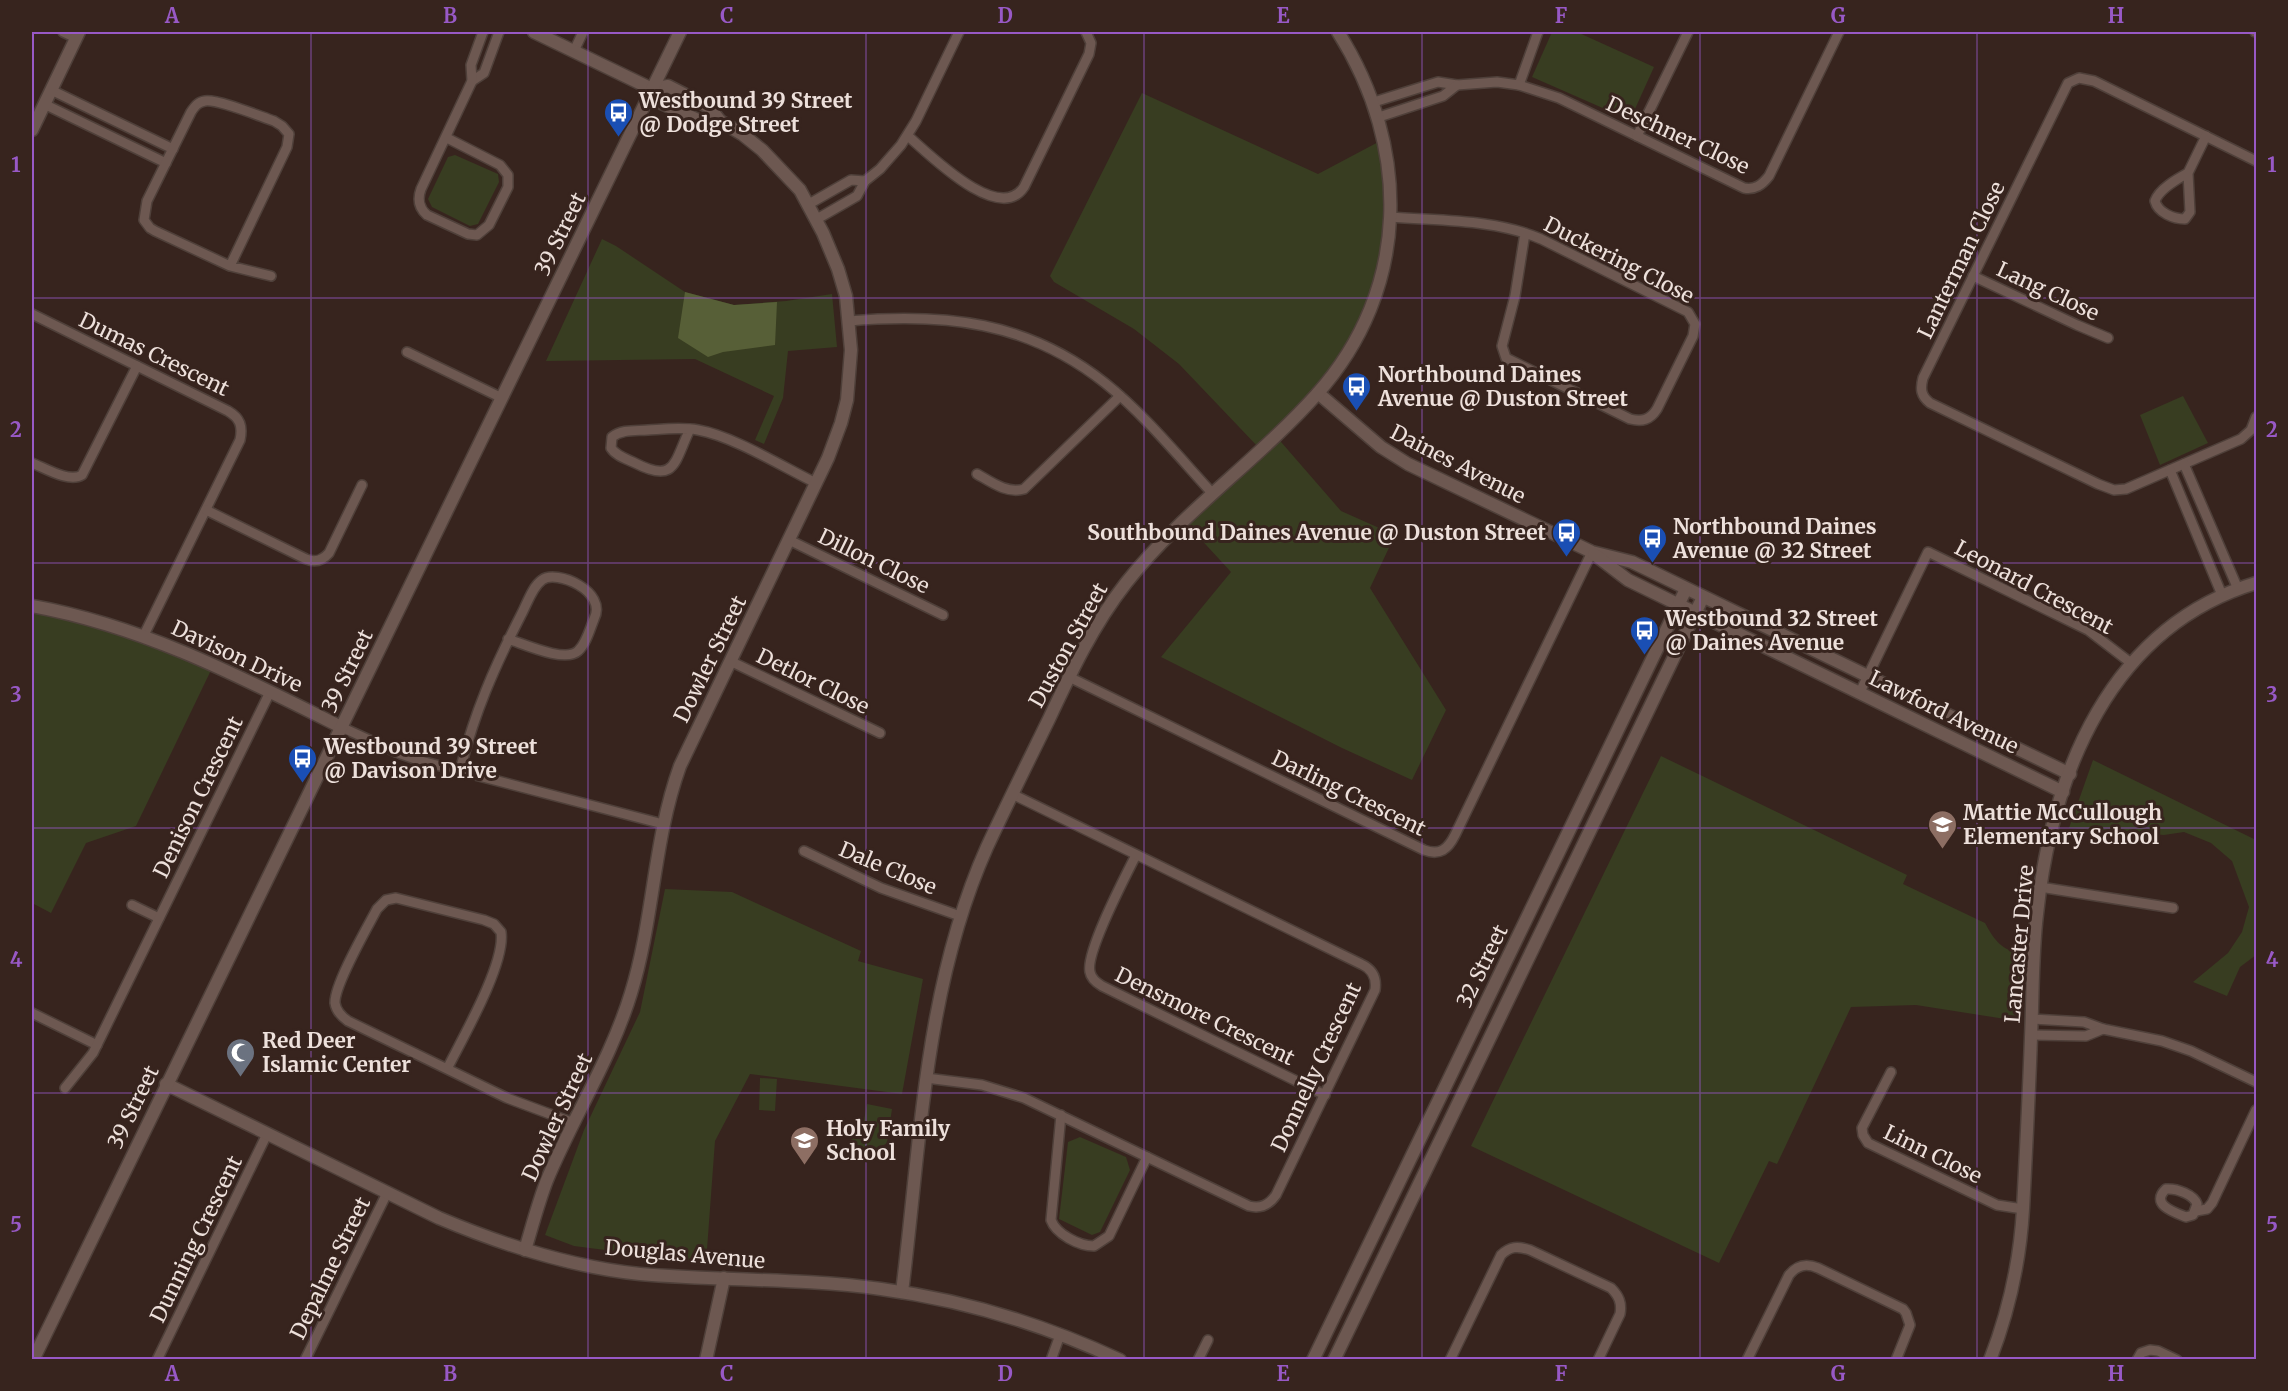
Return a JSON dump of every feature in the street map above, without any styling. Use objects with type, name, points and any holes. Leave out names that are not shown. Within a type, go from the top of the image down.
[{"type":"street","points":[[32,130],[78,35],[63,32]]},
{"type":"street","points":[[447,138],[500,165],[508,175],[508,187],[489,225],[477,235],[468,234],[428,215],[420,207],[418,201],[421,189],[472,81],[471,65],[483,32]]},
{"type":"street","points":[[472,81],[484,72],[499,32]]},
{"type":"street","points":[[534,32],[652,89]]},
{"type":"street","points":[[574,51],[583,32]]},
{"type":"street","name":"39 Street","points":[[33,1359],[680,32]]},
{"type":"street","points":[[817,219],[857,196],[865,181],[886,162],[908,136],[959,32]]},
{"type":"street","points":[[908,136],[968,185],[1003,198],[1016,196],[1024,187],[1089,54],[1091,43],[1086,32]]},
{"type":"street","name":"Duston Street","points":[[902,1292],[926,1078],[939,998],[960,916],[980,862],[1012,794],[1069,677],[1097,624],[1118,593],[1151,553],[1318,393],[1354,343],[1374,298],[1385,259],[1391,217],[1390,178],[1379,117],[1374,102],[1356,61],[1338,32]]},
{"type":"street","points":[[1519,85],[1538,32]]},
{"type":"street","points":[[1637,136],[1688,32]]},
{"type":"street","name":"Deschner Close","points":[[1374,102],[1438,82],[1457,85],[1482,82],[1519,85],[1559,98],[1744,189],[1759,187],[1769,176],[1839,32]]},
{"type":"street","name":"Lanterman Close","points":[[2256,161],[2094,81],[2084,78],[2073,80],[2064,89],[1923,378],[1921,389],[1925,399],[2110,489],[2126,489],[2241,439],[2252,430],[2256,417]]},
{"type":"street","name":"Deschner Close","points":[[1379,117],[1443,96],[1457,85]]},
{"type":"street","name":"Dowler Street","points":[[525,1250],[547,1181],[616,1035],[632,990],[641,955],[663,824],[686,753],[837,437],[847,400],[851,363],[849,321],[838,269],[817,219],[808,204],[791,179],[762,150],[742,134],[720,121],[709,107],[668,86],[652,89],[659,102],[702,123],[720,121]]},
{"type":"street","points":[[51,90],[173,149]]},
{"type":"street","points":[[230,266],[287,147],[289,134],[274,121],[215,101],[204,101],[195,106],[173,149],[145,208],[144,220],[155,231],[230,266],[271,276]]},
{"type":"street","points":[[44,104],[166,164]]},
{"type":"street","points":[[107,135],[114,121]]},
{"type":"street","points":[[2188,173],[2160,192],[2155,201],[2159,210],[2178,219],[2185,219],[2190,212],[2188,173],[2206,136]]},
{"type":"street","points":[[808,204],[851,180],[865,181]]},
{"type":"street","name":"Duckering Close","points":[[1391,217],[1506,228],[1525,233],[1682,308],[1692,315],[1695,324],[1693,336],[1657,409],[1649,417],[1640,421],[1630,419],[1506,358],[1502,346],[1515,296],[1525,233]]},
{"type":"street","name":"Lang Close","points":[[1973,276],[2077,326],[2108,338]]},
{"type":"street","name":"Dumas Crescent","points":[[32,314],[228,411],[239,420],[242,429],[240,440],[144,635]]},
{"type":"street","points":[[849,321],[930,318],[958,321],[1022,336],[1064,356],[1092,373],[1120,396],[1213,494]]},
{"type":"street","points":[[407,352],[502,398]]},
{"type":"street","points":[[32,463],[70,478],[78,478],[82,475],[137,366]]},
{"type":"street","name":"Daines Avenue","points":[[1318,393],[1366,436],[1395,457],[1592,552],[1632,562],[1703,597]]},
{"type":"street","points":[[977,474],[1005,489],[1012,491],[1024,489],[1120,396]]},
{"type":"street","points":[[690,429],[671,467],[661,473],[649,470],[616,453],[611,448],[612,437],[622,432],[690,429],[716,435],[816,483]]},
{"type":"street","points":[[2184,464],[2238,589]]},
{"type":"street","points":[[2170,470],[2222,595]]},
{"type":"street","points":[[206,510],[306,559],[315,561],[320,560],[329,552],[362,485]]},
{"type":"street","name":"Dillon Close","points":[[789,540],[943,615]]},
{"type":"street","name":"Daines Avenue","points":[[1592,552],[1622,577],[1678,605]]},
{"type":"street","name":"Darling Crescent","points":[[1069,677],[1424,850],[1433,853],[1442,851],[1447,849],[1455,835],[1592,552]]},
{"type":"street","name":"Leonard Crescent","points":[[1860,692],[1928,552],[2088,630],[2131,663]]},
{"type":"street","points":[[460,771],[480,702],[508,639],[536,586],[548,576],[560,577],[587,590],[595,598],[597,613],[581,647],[572,655],[562,656],[508,639]]},
{"type":"street","name":"Lancaster Drive","points":[[1990,1359],[2019,1257],[2034,949],[2040,887],[2053,825],[2063,792],[2098,711],[2131,663],[2168,627],[2192,610],[2256,582]]},
{"type":"street","name":"32 Street","points":[[1312,1359],[1686,589]]},
{"type":"street","name":"32 Street","points":[[1334,1359],[1703,597]]},
{"type":"street","name":"Lawford Avenue","points":[[1703,597],[2070,774]]},
{"type":"street","name":"Lawford Avenue","points":[[1678,605],[2063,792]]},
{"type":"street","name":"Davison Drive","points":[[32,606],[86,617],[144,635],[192,654],[410,758],[663,824]]},
{"type":"street","name":"Detlor Close","points":[[730,661],[880,733]]},
{"type":"street","name":"Denison Crescent","points":[[64,1088],[97,1045],[270,692]]},
{"type":"street","name":"Donnelly Crescent","points":[[926,1078],[997,1088],[1024,1098],[1249,1206],[1262,1207],[1276,1195],[1374,995],[1376,985],[1372,972],[1361,963],[1012,794]]},
{"type":"street","name":"Dale Close","points":[[804,851],[881,888],[960,916]]},
{"type":"street","name":"Densmore Crescent","points":[[1136,855],[1109,912],[1090,960],[1090,972],[1096,982],[1325,1095]]},
{"type":"street","points":[[2040,887],[2173,908]]},
{"type":"street","points":[[447,1069],[488,984],[500,948],[501,932],[494,924],[484,920],[402,899],[386,900],[376,909],[338,987],[335,998],[336,1009],[348,1021],[447,1069],[507,1098],[574,1124]]},
{"type":"street","points":[[132,905],[159,918]]},
{"type":"street","points":[[32,1013],[97,1045]]},
{"type":"street","points":[[2032,1019],[2084,1022],[2103,1029],[2177,1046],[2256,1082]]},
{"type":"street","points":[[2031,1035],[2086,1036],[2103,1029]]},
{"type":"street","name":"Linn Close","points":[[1891,1072],[1862,1128],[1864,1139],[1868,1143],[1997,1205],[2023,1209]]},
{"type":"street","name":"Douglas Avenue","points":[[166,1084],[460,1227],[525,1250],[578,1263],[639,1274],[828,1284],[902,1292],[995,1314],[1060,1335],[1120,1359]]},
{"type":"street","points":[[2196,1211],[2207,1209],[2212,1203],[2256,1110]]},
{"type":"street","points":[[1061,1115],[1051,1220],[1055,1229],[1083,1244],[1094,1246],[1109,1236],[1147,1157]]},
{"type":"street","name":"Dunning Crescent","points":[[157,1359],[267,1134]]},
{"type":"street","name":"Depalme Street","points":[[305,1359],[387,1192]]},
{"type":"street","points":[[1449,1359],[1501,1255],[1506,1250],[1517,1246],[1611,1288],[1618,1296],[1620,1314],[1598,1359]]},
{"type":"street","points":[[1747,1359],[1789,1275],[1793,1270],[1804,1265],[1818,1268],[1903,1309],[1910,1325],[1896,1359]]},
{"type":"street","points":[[706,1359],[724,1278]]},
{"type":"street","points":[[1051,1359],[1060,1335]]},
{"type":"street","points":[[1198,1359],[1208,1340]]},
{"type":"street","points":[[2137,1359],[2140,1353],[2150,1350],[2177,1359]]},
{"type":"green space","points":[[1552,32],[1577,32],[1654,67],[1630,120],[1532,77]]},
{"type":"green space","points":[[1142,93],[1318,174],[1384,139],[1388,238],[1354,343],[1275,435],[1341,511],[1395,535],[1370,588],[1446,710],[1412,780],[1342,748],[1161,657],[1231,572],[1184,521],[1260,449],[1179,364],[1134,329],[1054,282],[1050,276]]},
{"type":"green space","points":[[455,155],[498,174],[499,182],[478,224],[470,226],[432,207],[428,199],[448,157]]},
{"type":"green space","points":[[602,239],[685,292],[734,305],[786,301],[832,294],[837,347],[788,351],[783,398],[764,444],[755,440],[774,396],[695,359],[546,361]]},
{"type":"green space","points":[[685,292],[734,305],[777,302],[775,345],[723,352],[708,357],[678,338]]},
{"type":"green space","points":[[2183,396],[2208,443],[2160,465],[2140,415]]},
{"type":"green space","points":[[32,606],[214,664],[136,826],[86,843],[51,913],[32,903]]},
{"type":"green space","points":[[1661,756],[1907,875],[1903,884],[1985,923],[1999,943],[2021,954],[2018,1021],[1916,1005],[1851,1007],[1777,1164],[1769,1161],[1719,1263],[1471,1146]]},
{"type":"green space","points":[[2093,760],[2256,840],[2256,955],[2240,967],[2227,996],[2193,982],[2228,953],[2242,932],[2249,907],[2232,861],[2211,843],[2184,832],[2164,835],[2069,828]]},
{"type":"green space","points":[[665,889],[732,892],[861,951],[858,961],[923,979],[902,1094],[750,1074],[715,1141],[706,1263],[574,1246],[545,1235],[584,1130],[640,1012]]},
{"type":"green space","points":[[760,1078],[777,1079],[775,1111],[759,1110]]},
{"type":"green space","points":[[867,1104],[892,1109],[887,1143],[863,1159],[850,1141],[862,1131]]},
{"type":"green space","points":[[1080,1137],[1126,1157],[1130,1170],[1100,1232],[1092,1235],[1059,1219],[1068,1142]]},
{"type":"place","name":"Westbound 39 Street @ Dodge Street","points":[[618,138]]},
{"type":"place","name":"Northbound Daines Avenue @ Duston Street","points":[[1357,412]]},
{"type":"place","name":"Southbound Daines Avenue @ Duston Street","points":[[1567,558]]},
{"type":"place","name":"Northbound Daines Avenue @ 32 Street","points":[[1652,564]]},
{"type":"place","name":"Westbound 32 Street @ Daines Avenue","points":[[1644,656]]},
{"type":"place","name":"Westbound 39 Street @ Davison Drive","points":[[303,784]]},
{"type":"place","name":"Mattie McCullough Elementary School","points":[[1942,850]]},
{"type":"place","name":"Red Deer Islamic Center","points":[[241,1078]]},
{"type":"place","name":"Holy Family School","points":[[805,1166]]}]
